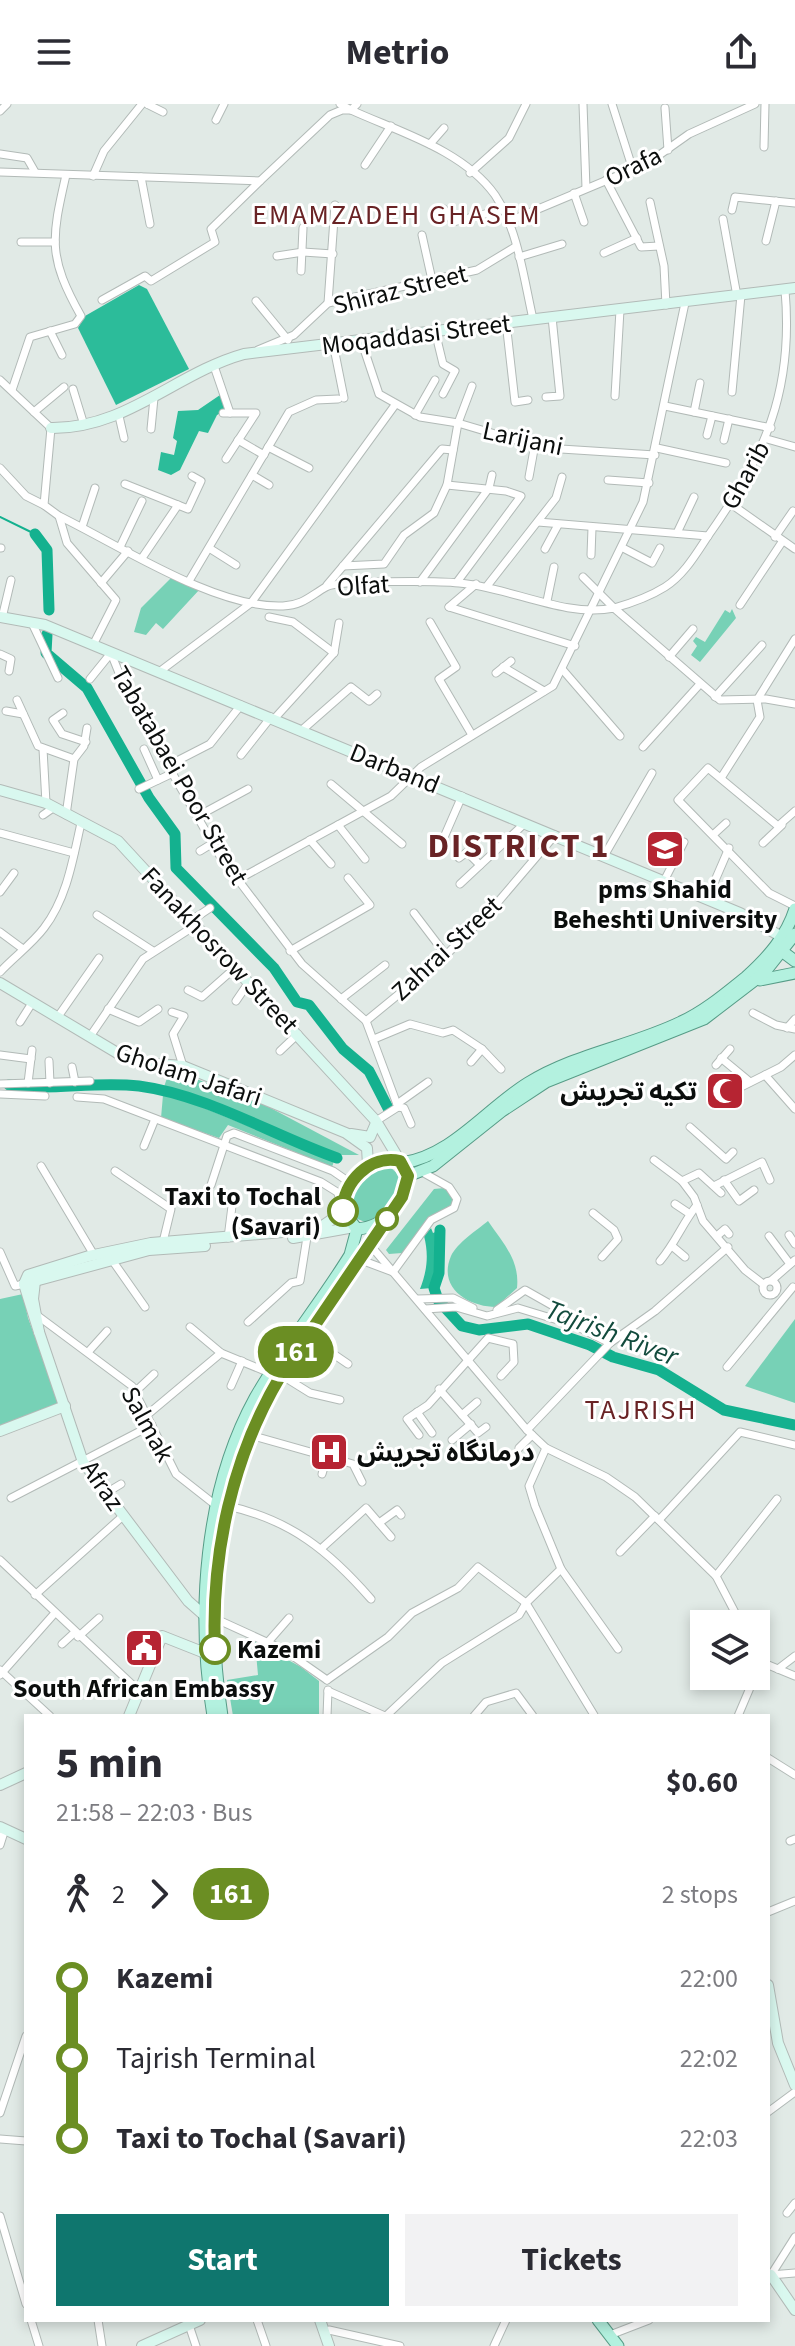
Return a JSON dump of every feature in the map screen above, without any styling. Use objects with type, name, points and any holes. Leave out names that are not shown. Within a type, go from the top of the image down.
[{"type":"main road","name":"Moqaddasi Street","points":[[51,428],[84,425],[119,416],[214,366],[244,354],[289,344],[361,340],[790,289]]},
{"type":"main road","name":"Darband","points":[[1,618],[32,623],[93,645],[415,775],[764,924],[787,943]]},
{"type":"main road","name":"Fanakhosrow Street","points":[[0,790],[49,806],[118,841],[376,1121],[401,1162]]},
{"type":"main road","points":[[408,1176],[422,1172],[455,1151],[534,1089],[681,1031],[711,1015],[767,970],[787,943],[795,907]]},
{"type":"main road","points":[[787,943],[795,961]]},
{"type":"main road","points":[[39,1332],[25,1284],[28,1275],[94,1255],[163,1242],[318,1229],[343,1208],[355,1178],[368,1165],[386,1159],[401,1162],[437,1154],[497,1104],[543,1075],[689,1018],[787,943]]},
{"type":"main road","points":[[752,983],[795,973]]},
{"type":"main road","name":"Gholam Jafari","points":[[5,986],[112,1050],[144,1063],[183,1066],[346,1133]]},
{"type":"main road","points":[[346,1133],[370,1137],[375,1133],[376,1121]]},
{"type":"main road","points":[[346,1133],[367,1148],[368,1165]]},
{"type":"main road","points":[[223,1506],[276,1374],[307,1336],[402,1197],[408,1176],[401,1162]]},
{"type":"main road","points":[[213,1714],[205,1653],[223,1506],[240,1432],[355,1243],[355,1228],[343,1208]]},
{"type":"main road","points":[[25,1284],[149,1250],[307,1237],[373,1227],[390,1214]]},
{"type":"main road","points":[[25,1284],[32,1286],[39,1332]]},
{"type":"main road","name":"Afraz","points":[[39,1332],[83,1462],[188,1601],[209,1617]]},
{"type":"main road","points":[[0,1431],[65,1406]]},
{"type":"main road","points":[[209,1617],[222,1714]]},
{"type":"main road","points":[[130,1714],[162,1636],[205,1653]]},
{"type":"main road","points":[[0,1785],[24,1774]]},
{"type":"main road","points":[[3,1828],[24,1838]]},
{"type":"main road","points":[[770,2008],[773,2042],[795,2085]]},
{"type":"main road","points":[[770,2275],[795,2310]]},
{"type":"main road","points":[[142,2346],[194,2322]]},
{"type":"main road","points":[[592,2322],[618,2346]]},
{"type":"main road","points":[[599,2322],[609,2341]]},
{"type":"main road","points":[[325,2325],[331,2346]]},
{"type":"street","points":[[0,111],[7,104]]},
{"type":"street","points":[[93,176],[121,127],[144,104],[163,112]]},
{"type":"street","points":[[216,120],[224,104]]},
{"type":"street","points":[[340,104],[354,107],[452,156],[494,194],[519,257],[533,319]]},
{"type":"street","points":[[470,173],[509,138],[526,104]]},
{"type":"street","points":[[583,104],[586,188]]},
{"type":"street","points":[[612,104],[633,170]]},
{"type":"street","name":"Orafa","points":[[507,222],[633,170],[689,134],[755,104]]},
{"type":"street","points":[[764,147],[765,104]]},
{"type":"street","points":[[102,300],[145,276],[151,281],[215,242],[211,229],[260,181],[330,115],[354,107]]},
{"type":"street","points":[[665,108],[668,150]]},
{"type":"street","points":[[365,165],[391,126]]},
{"type":"street","points":[[430,144],[444,128]]},
{"type":"street","points":[[0,154],[27,158],[35,172]]},
{"type":"street","points":[[0,172],[260,181]]},
{"type":"street","points":[[12,390],[28,340],[75,324],[81,316],[61,281],[54,259],[66,175]]},
{"type":"street","points":[[141,177],[150,224]]},
{"type":"street","points":[[606,180],[643,248],[659,246]]},
{"type":"street","points":[[574,193],[584,222]]},
{"type":"street","points":[[732,210],[735,197],[795,203]]},
{"type":"street","points":[[766,241],[776,201]]},
{"type":"street","points":[[650,202],[666,305]]},
{"type":"street","points":[[328,303],[335,205]]},
{"type":"street","points":[[444,209],[453,222],[501,210]]},
{"type":"street","points":[[723,219],[739,295],[732,392]]},
{"type":"street","points":[[301,271],[303,228]]},
{"type":"street","points":[[422,235],[432,280]]},
{"type":"street","points":[[604,253],[637,238]]},
{"type":"street","points":[[21,242],[55,242]]},
{"type":"street","points":[[519,257],[562,244]]},
{"type":"street","name":"Shiraz Street","points":[[289,344],[328,303],[477,270],[515,247]]},
{"type":"street","points":[[277,256],[303,252],[333,254]]},
{"type":"street","name":"Gharib","points":[[592,612],[651,595],[671,582],[731,504],[771,428],[783,362],[790,289]]},
{"type":"street","points":[[256,301],[289,344]]},
{"type":"street","points":[[237,880],[391,796],[421,767],[553,686],[632,529],[649,483],[685,303]]},
{"type":"street","points":[[615,396],[620,310]]},
{"type":"street","points":[[546,397],[560,396],[552,317]]},
{"type":"street","points":[[506,322],[515,402],[528,400]]},
{"type":"street","points":[[50,331],[62,355]]},
{"type":"street","points":[[435,331],[443,364],[455,371],[443,394]]},
{"type":"street","points":[[159,672],[251,603],[395,405],[379,394],[361,340]]},
{"type":"street","points":[[189,581],[289,412],[316,400],[341,399],[333,343]]},
{"type":"street","points":[[214,366],[227,413],[256,412],[226,459]]},
{"type":"street","points":[[0,380],[51,428],[44,505]]},
{"type":"street","points":[[415,415],[435,380]]},
{"type":"street","points":[[694,412],[700,383]]},
{"type":"street","points":[[343,566],[384,564],[404,535],[434,513],[447,485],[458,423],[472,386]]},
{"type":"street","points":[[34,412],[69,388],[84,425]]},
{"type":"street","points":[[151,429],[154,398]]},
{"type":"street","name":"Larijani","points":[[395,405],[415,415],[535,444],[656,452],[726,463]]},
{"type":"street","points":[[665,406],[771,428]]},
{"type":"street","points":[[119,416],[124,438]]},
{"type":"street","points":[[707,435],[712,416]]},
{"type":"street","points":[[724,440],[729,419]]},
{"type":"street","points":[[767,439],[795,447]]},
{"type":"street","points":[[238,440],[309,468]]},
{"type":"street","points":[[529,477],[535,444]]},
{"type":"street","points":[[327,586],[442,449],[453,450]]},
{"type":"street","points":[[0,468],[26,496],[59,516],[67,543],[116,600],[93,645]]},
{"type":"street","points":[[252,475],[269,485]]},
{"type":"street","points":[[420,582],[489,488],[492,475]]},
{"type":"street","points":[[125,484],[188,509],[201,481],[192,476]]},
{"type":"street","points":[[487,586],[556,498],[562,477]]},
{"type":"street","points":[[608,480],[649,483]]},
{"type":"street","points":[[447,485],[489,488],[521,496],[457,582]]},
{"type":"street","points":[[82,527],[95,488]]},
{"type":"street","points":[[677,533],[694,497]]},
{"type":"street","points":[[101,583],[124,549],[142,501]]},
{"type":"street","points":[[731,504],[795,549]]},
{"type":"street","points":[[142,558],[178,505]]},
{"type":"street","points":[[740,605],[793,511]]},
{"type":"street","name":"Olfat","points":[[59,516],[189,581],[251,603],[300,604],[327,586],[457,582],[487,586],[592,612]]},
{"type":"street","points":[[538,522],[708,536]]},
{"type":"street","points":[[545,549],[558,525]]},
{"type":"street","points":[[591,555],[592,528]]},
{"type":"street","points":[[209,548],[236,565]]},
{"type":"street","points":[[623,548],[652,563],[660,548]]},
{"type":"street","points":[[547,601],[554,567]]},
{"type":"street","points":[[583,577],[715,697],[725,702],[757,700],[795,704]]},
{"type":"street","points":[[1,618],[11,580]]},
{"type":"street","points":[[476,584],[449,607],[575,646]]},
{"type":"street","points":[[269,617],[293,622],[334,653]]},
{"type":"street","points":[[430,622],[456,667],[439,679],[472,735]]},
{"type":"street","points":[[32,623],[58,678]]},
{"type":"street","points":[[241,755],[334,653],[339,623]]},
{"type":"street","points":[[669,657],[693,629]]},
{"type":"street","points":[[721,778],[760,717],[757,700],[795,639]]},
{"type":"street","points":[[715,697],[762,645]]},
{"type":"street","points":[[90,679],[111,653]]},
{"type":"street","name":"Tabatabaei Poor Street","points":[[111,653],[129,698],[237,880],[290,951],[366,1021],[398,1105],[404,1108],[411,1124]]},
{"type":"street","points":[[0,654],[11,659],[9,671]]},
{"type":"street","points":[[511,661],[500,670],[544,691]]},
{"type":"street","points":[[562,669],[620,736]]},
{"type":"street","points":[[643,747],[700,684]]},
{"type":"street","points":[[302,730],[351,687],[369,701],[377,694]]},
{"type":"street","points":[[17,700],[35,742],[43,749],[74,759]]},
{"type":"street","points":[[143,787],[210,744],[241,705]]},
{"type":"street","points":[[6,711],[23,714]]},
{"type":"street","points":[[63,713],[53,719],[63,736],[86,742]]},
{"type":"street","points":[[66,815],[74,759],[86,742],[87,728]]},
{"type":"street","points":[[43,749],[49,806],[43,815]]},
{"type":"street","points":[[144,749],[158,780]]},
{"type":"street","points":[[782,825],[778,826],[708,768],[678,800],[729,848],[769,893],[795,907]]},
{"type":"street","points":[[604,856],[652,773]]},
{"type":"street","points":[[331,784],[402,844]]},
{"type":"street","points":[[198,816],[248,789]]},
{"type":"street","points":[[438,851],[462,796]]},
{"type":"street","points":[[763,843],[795,811]]},
{"type":"street","points":[[0,972],[43,931],[55,912],[81,823]]},
{"type":"street","points":[[460,884],[525,823]]},
{"type":"street","points":[[714,834],[726,823]]},
{"type":"street","points":[[338,825],[365,859]]},
{"type":"street","points":[[0,833],[74,853]]},
{"type":"street","name":"Zahrai Street","points":[[366,1021],[446,955],[555,835]]},
{"type":"street","points":[[310,840],[331,864]]},
{"type":"street","points":[[664,881],[684,842]]},
{"type":"street","points":[[200,851],[213,843]]},
{"type":"street","points":[[707,899],[729,848]]},
{"type":"street","points":[[459,858],[467,852],[480,865]]},
{"type":"street","points":[[0,892],[14,873]]},
{"type":"street","points":[[290,951],[370,905],[348,878]]},
{"type":"street","points":[[91,1035],[143,959],[210,908]]},
{"type":"street","points":[[414,913],[446,955]]},
{"type":"street","points":[[97,915],[153,951]]},
{"type":"street","points":[[0,932],[23,949]]},
{"type":"street","points":[[57,1018],[99,958]]},
{"type":"street","points":[[341,999],[385,965]]},
{"type":"street","points":[[188,990],[202,997],[236,967]]},
{"type":"street","points":[[236,1001],[249,982]]},
{"type":"street","points":[[0,997],[5,986]]},
{"type":"street","points":[[20,1022],[32,1003]]},
{"type":"street","points":[[108,1009],[139,1022],[158,1009]]},
{"type":"street","points":[[172,1012],[184,1016],[173,1034],[183,1066]]},
{"type":"street","points":[[753,1013],[791,1029],[795,1019]]},
{"type":"street","points":[[374,1039],[410,1024],[443,1033],[459,1032],[482,1049],[501,1069]]},
{"type":"street","points":[[280,1051],[298,1034]]},
{"type":"street","points":[[471,1062],[482,1049]]},
{"type":"street","points":[[730,1049],[718,1062],[750,1082]]},
{"type":"street","points":[[0,1055],[32,1054],[28,1083]]},
{"type":"street","points":[[739,1088],[795,1055]]},
{"type":"street","points":[[49,1061],[50,1083]]},
{"type":"street","points":[[72,1067],[75,1082]]},
{"type":"street","points":[[765,1075],[795,1109]]},
{"type":"street","points":[[0,1084],[90,1081]]},
{"type":"street","points":[[376,1121],[428,1082]]},
{"type":"street","points":[[0,1094],[45,1096]]},
{"type":"street","points":[[77,1097],[104,1099],[321,1182],[337,1192],[343,1208]]},
{"type":"street","points":[[144,1146],[155,1119]]},
{"type":"street","points":[[690,1127],[726,1159],[733,1152]]},
{"type":"street","points":[[211,1185],[227,1144],[227,1136],[238,1134],[333,1171],[346,1180],[355,1178]]},
{"type":"street","points":[[654,1160],[682,1181],[703,1221],[745,1270],[771,1283],[794,1288],[727,1367]]},
{"type":"street","points":[[720,1186],[762,1162],[770,1180]]},
{"type":"street","points":[[41,1166],[94,1255]]},
{"type":"street","points":[[115,1171],[171,1209],[163,1242]]},
{"type":"street","points":[[393,1272],[431,1220],[448,1212],[457,1203],[449,1187],[422,1172]]},
{"type":"street","points":[[682,1181],[693,1173],[707,1177],[739,1201],[754,1190]]},
{"type":"street","points":[[675,1204],[690,1214]]},
{"type":"street","points":[[660,1261],[697,1205]]},
{"type":"street","points":[[228,1238],[232,1206]]},
{"type":"street","points":[[593,1213],[614,1230],[618,1243],[602,1257]]},
{"type":"street","points":[[717,1236],[725,1229],[729,1234]]},
{"type":"street","points":[[789,1235],[795,1244]]},
{"type":"street","points":[[769,1236],[792,1262],[771,1283]]},
{"type":"street","points":[[248,1322],[291,1283],[300,1281],[307,1237]]},
{"type":"street","points":[[371,1246],[529,1432],[546,1448],[606,1477],[635,1497],[716,1576],[734,1610]]},
{"type":"street","points":[[672,1246],[685,1257]]},
{"type":"street","points":[[519,1448],[529,1432],[611,1341],[728,1247]]},
{"type":"street","points":[[0,1252],[25,1284]]},
{"type":"street","points":[[381,1258],[401,1258]]},
{"type":"street","points":[[112,1260],[145,1307]]},
{"type":"street","points":[[361,1260],[393,1272]]},
{"type":"street","points":[[418,1299],[492,1311],[500,1310],[525,1290],[611,1341]]},
{"type":"street","points":[[425,1309],[454,1303],[487,1316],[518,1308],[574,1325],[611,1341]]},
{"type":"street","name":"Salmak","points":[[38,1316],[89,1351],[136,1391],[176,1474],[223,1506]]},
{"type":"street","points":[[190,1327],[221,1353],[276,1374],[310,1393],[340,1400]]},
{"type":"street","points":[[89,1351],[107,1331]]},
{"type":"street","points":[[307,1336],[348,1364]]},
{"type":"street","points":[[419,1435],[407,1419],[428,1405],[439,1389],[488,1338],[513,1344],[514,1362],[501,1376]]},
{"type":"street","points":[[147,1415],[221,1353]]},
{"type":"street","points":[[318,1372],[331,1353]]},
{"type":"street","points":[[231,1386],[242,1361]]},
{"type":"street","points":[[136,1391],[154,1374]]},
{"type":"street","points":[[439,1389],[478,1433],[486,1427]]},
{"type":"street","points":[[462,1415],[477,1402]]},
{"type":"street","points":[[417,1412],[432,1433]]},
{"type":"street","points":[[452,1440],[471,1424]]},
{"type":"street","points":[[11,1498],[152,1425]]},
{"type":"street","points":[[620,1552],[742,1430],[795,1445]]},
{"type":"street","points":[[250,1435],[353,1464],[362,1482]]},
{"type":"street","points":[[546,1448],[529,1486],[531,1493],[561,1569],[618,1649]]},
{"type":"street","points":[[322,1474],[327,1457]]},
{"type":"street","points":[[529,1459],[538,1465]]},
{"type":"street","points":[[106,1493],[121,1484]]},
{"type":"street","points":[[716,1576],[777,1499]]},
{"type":"street","points":[[223,1506],[281,1522],[323,1547],[371,1599]]},
{"type":"street","points":[[323,1547],[366,1508],[391,1537]]},
{"type":"street","points":[[379,1523],[397,1510],[401,1515]]},
{"type":"street","points":[[35,1595],[124,1515]]},
{"type":"street","points":[[0,1560],[76,1635],[139,1691]]},
{"type":"street","points":[[327,1680],[388,1637],[412,1613],[458,1588],[476,1567],[490,1574],[526,1603],[593,1714]]},
{"type":"street","points":[[388,1714],[428,1675],[519,1615],[526,1603],[561,1569]]},
{"type":"street","points":[[0,1575],[11,1570]]},
{"type":"street","points":[[48,1714],[1,1672],[54,1614]]},
{"type":"street","points":[[209,1617],[268,1642],[327,1680]]},
{"type":"street","points":[[62,1644],[99,1618]]},
{"type":"street","points":[[268,1642],[289,1618]]},
{"type":"street","points":[[778,1669],[795,1656]]},
{"type":"street","points":[[770,1666],[795,1676]]},
{"type":"street","points":[[327,1680],[327,1714]]},
{"type":"street","points":[[739,1714],[749,1690]]},
{"type":"street","points":[[328,1691],[381,1714]]},
{"type":"street","points":[[476,1714],[486,1702],[516,1693],[532,1714]]},
{"type":"street","points":[[770,1759],[795,1775]]},
{"type":"street","points":[[0,1845],[3,1828]]},
{"type":"street","points":[[770,1911],[795,1901]]},
{"type":"street","points":[[0,2113],[24,2042]]},
{"type":"street","points":[[770,2111],[795,2092]]},
{"type":"street","points":[[0,2139],[24,2141]]},
{"type":"street","points":[[787,2213],[795,2203]]},
{"type":"street","points":[[0,2216],[24,2297]]},
{"type":"street","points":[[770,2273],[795,2237]]},
{"type":"street","points":[[770,2274],[795,2273]]},
{"type":"street","points":[[32,2322],[39,2346]]},
{"type":"street","points":[[98,2322],[102,2346]]},
{"type":"street","points":[[194,2322],[196,2346]]},
{"type":"street","points":[[258,2322],[266,2346]]},
{"type":"street","points":[[494,2346],[505,2322]]},
{"type":"street","points":[[609,2341],[645,2322]]},
{"type":"street","points":[[325,2325],[396,2346]]},
{"type":"green space","points":[[139,285],[147,289],[189,369],[116,405],[78,328],[85,316]]},
{"type":"green space","points":[[220,395],[226,410],[217,415],[208,433],[199,431],[180,470],[171,475],[158,470],[161,452],[174,455],[177,441],[173,438],[178,411],[198,410]]},
{"type":"green space","points":[[172,577],[200,589],[163,629],[156,623],[146,635],[134,632],[141,608]]},
{"type":"green space","points":[[732,609],[736,618],[700,662],[691,655],[697,646],[693,641],[696,637],[705,642],[725,610],[730,613]]},
{"type":"green space","points":[[170,1069],[265,1105],[359,1155],[336,1155],[164,1087]]},
{"type":"green space","points":[[163,1095],[182,1099],[334,1161],[332,1167],[228,1125],[219,1138],[161,1118]]},
{"type":"green space","points":[[389,1166],[400,1176],[389,1204],[365,1222],[355,1218],[353,1201],[360,1184],[373,1172]]},
{"type":"green space","points":[[444,1188],[451,1194],[454,1205],[427,1221],[402,1253],[389,1254],[386,1250],[434,1189]]},
{"type":"green space","points":[[488,1221],[509,1252],[517,1278],[517,1288],[496,1307],[467,1300],[458,1294],[448,1278],[454,1251]]},
{"type":"green space","points":[[431,1228],[433,1233],[438,1231],[440,1260],[432,1288],[420,1289],[426,1263],[424,1236]]},
{"type":"green space","points":[[23,1294],[28,1318],[60,1403],[0,1427],[0,1299]]},
{"type":"green space","points":[[795,1319],[795,1403],[745,1386]]},
{"type":"green space","points":[[255,1642],[301,1667],[319,1681],[319,1714],[233,1714],[227,1680],[258,1675]]},
{"type":"waterway","points":[[0,517],[35,534]]},
{"type":"waterway","points":[[35,534],[47,550],[49,610]]},
{"type":"waterway","points":[[47,634],[46,653],[87,688],[149,798],[175,834],[176,868],[274,968],[297,1002],[309,1005],[343,1049],[369,1071],[388,1108]]},
{"type":"waterway","name":"Tajrish River","points":[[9,1085],[123,1085],[164,1091],[214,1107],[337,1158]]},
{"type":"waterway","name":"Tajrish River","points":[[440,1230],[439,1273],[434,1288],[438,1300],[462,1326],[479,1330],[528,1324],[590,1345],[613,1357],[659,1370],[724,1410],[795,1425]]},
{"type":"bus line","name":"161","points":[[215,1649],[214,1618],[221,1545],[240,1460],[264,1404],[281,1375],[402,1197],[408,1176],[400,1161],[386,1159],[368,1165],[347,1192],[343,1211]]},
{"type":"place","name":"pms Shahid Beheshti University","points":[[665,849]]},
{"type":"place","name":"تکیه تجریش","points":[[725,1091]]},
{"type":"place","name":"Taxi to Tochal (Savari)","points":[[343,1211]]},
{"type":"place","name":"درمانگاه تجریش","points":[[329,1452]]},
{"type":"place","name":"South African Embassy","points":[[144,1648]]},
{"type":"place","name":"Kazemi","points":[[215,1649]]},
{"type":"district","name":"EMAMZADEH GHASEM","points":[[397,214]]},
{"type":"district","name":"DISTRICT 1","points":[[519,845]]},
{"type":"district","name":"TAJRISH","points":[[641,1409]]}]
